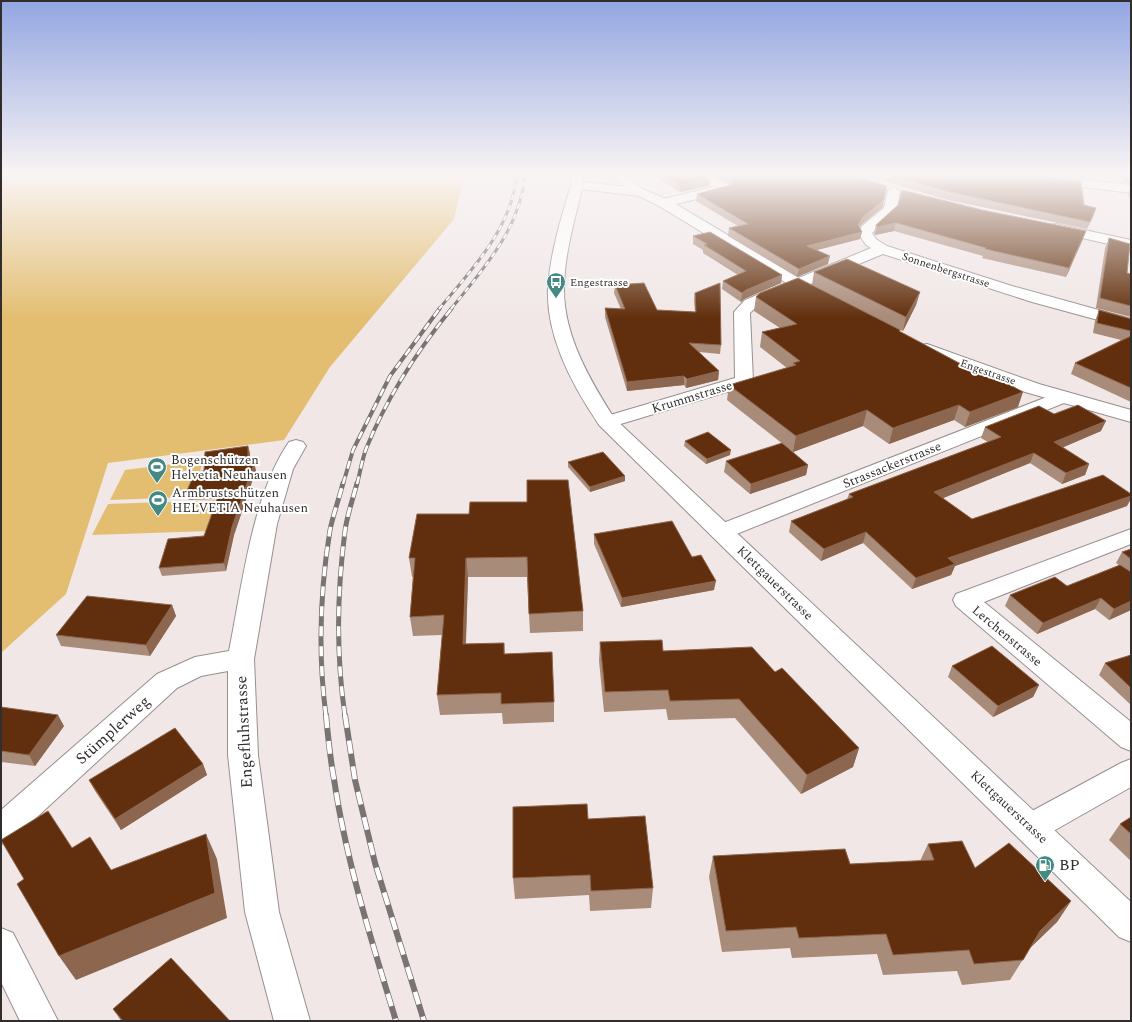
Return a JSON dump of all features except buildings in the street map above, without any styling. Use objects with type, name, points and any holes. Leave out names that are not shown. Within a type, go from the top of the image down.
[{"type":"street","name":"Klettgauerstrasse","points":[[568,223],[559,261],[556,299],[561,325],[570,355],[586,390],[607,422],[1131,925]]},
{"type":"street","points":[[696,223],[833,304]]},
{"type":"street","name":"Sonnenbergstrasse","points":[[874,223],[867,229],[865,234],[871,242],[882,250],[984,284],[1131,324]]},
{"type":"street","points":[[1047,226],[1115,240],[1131,245]]},
{"type":"street","points":[[796,283],[882,250]]},
{"type":"street","name":"Krummstrasse","points":[[607,422],[744,381],[742,312],[751,303],[796,283]]},
{"type":"street","name":"Engestrasse","points":[[912,343],[948,358],[1062,397],[1131,416]]},
{"type":"street","name":"Strassackerstrasse","points":[[721,532],[1062,397]]},
{"type":"street","name":"Engefluhstrasse","points":[[292,1021],[262,912],[243,755],[241,659],[266,524],[283,469],[296,446]]},
{"type":"street","name":"Lerchenstrasse","points":[[1131,536],[965,600],[1131,739]]},
{"type":"street","name":"Stümplerweg","points":[[1,830],[167,681],[195,667],[241,659]]},
{"type":"street","points":[[1030,828],[1131,772]]},
{"type":"street","points":[[1,945],[40,1021]]},
{"type":"shaded area","points":[[1,223],[451,223],[330,367],[284,440],[108,463],[66,594],[1,653]]},
{"type":"shaded area","name":"Bogenschützen Helvetia Neuhausen","points":[[204,460],[190,497],[110,500],[125,470]]},
{"type":"shaded area","name":"Armbrustschützen HELVETIA Neuhausen","points":[[222,500],[210,531],[92,535],[108,504]]},
{"type":"railway","points":[[439,309],[477,263],[502,223]]},
{"type":"railway","points":[[451,309],[488,263],[511,223]]},
{"type":"railway","points":[[343,484],[353,450],[390,376],[440,308]]},
{"type":"railway","points":[[357,484],[366,449],[383,411],[415,358],[452,308]]},
{"type":"railway","points":[[326,716],[323,693],[321,646],[322,600],[330,530],[343,483]]},
{"type":"railway","points":[[345,716],[339,647],[340,577],[345,531],[357,483]]},
{"type":"railway","points":[[326,715],[331,763],[345,840],[360,901],[396,1021]]},
{"type":"railway","points":[[345,715],[355,780],[375,863],[424,1021]]},
{"type":"place","name":"Engestrasse","points":[[556,299]]},
{"type":"place","name":"Bogenschützen Helvetia Neuhausen","points":[[157,484]]},
{"type":"place","name":"Armbrustschützen HELVETIA Neuhausen","points":[[158,517]]},
{"type":"place","name":"BP","points":[[1045,882]]}]
